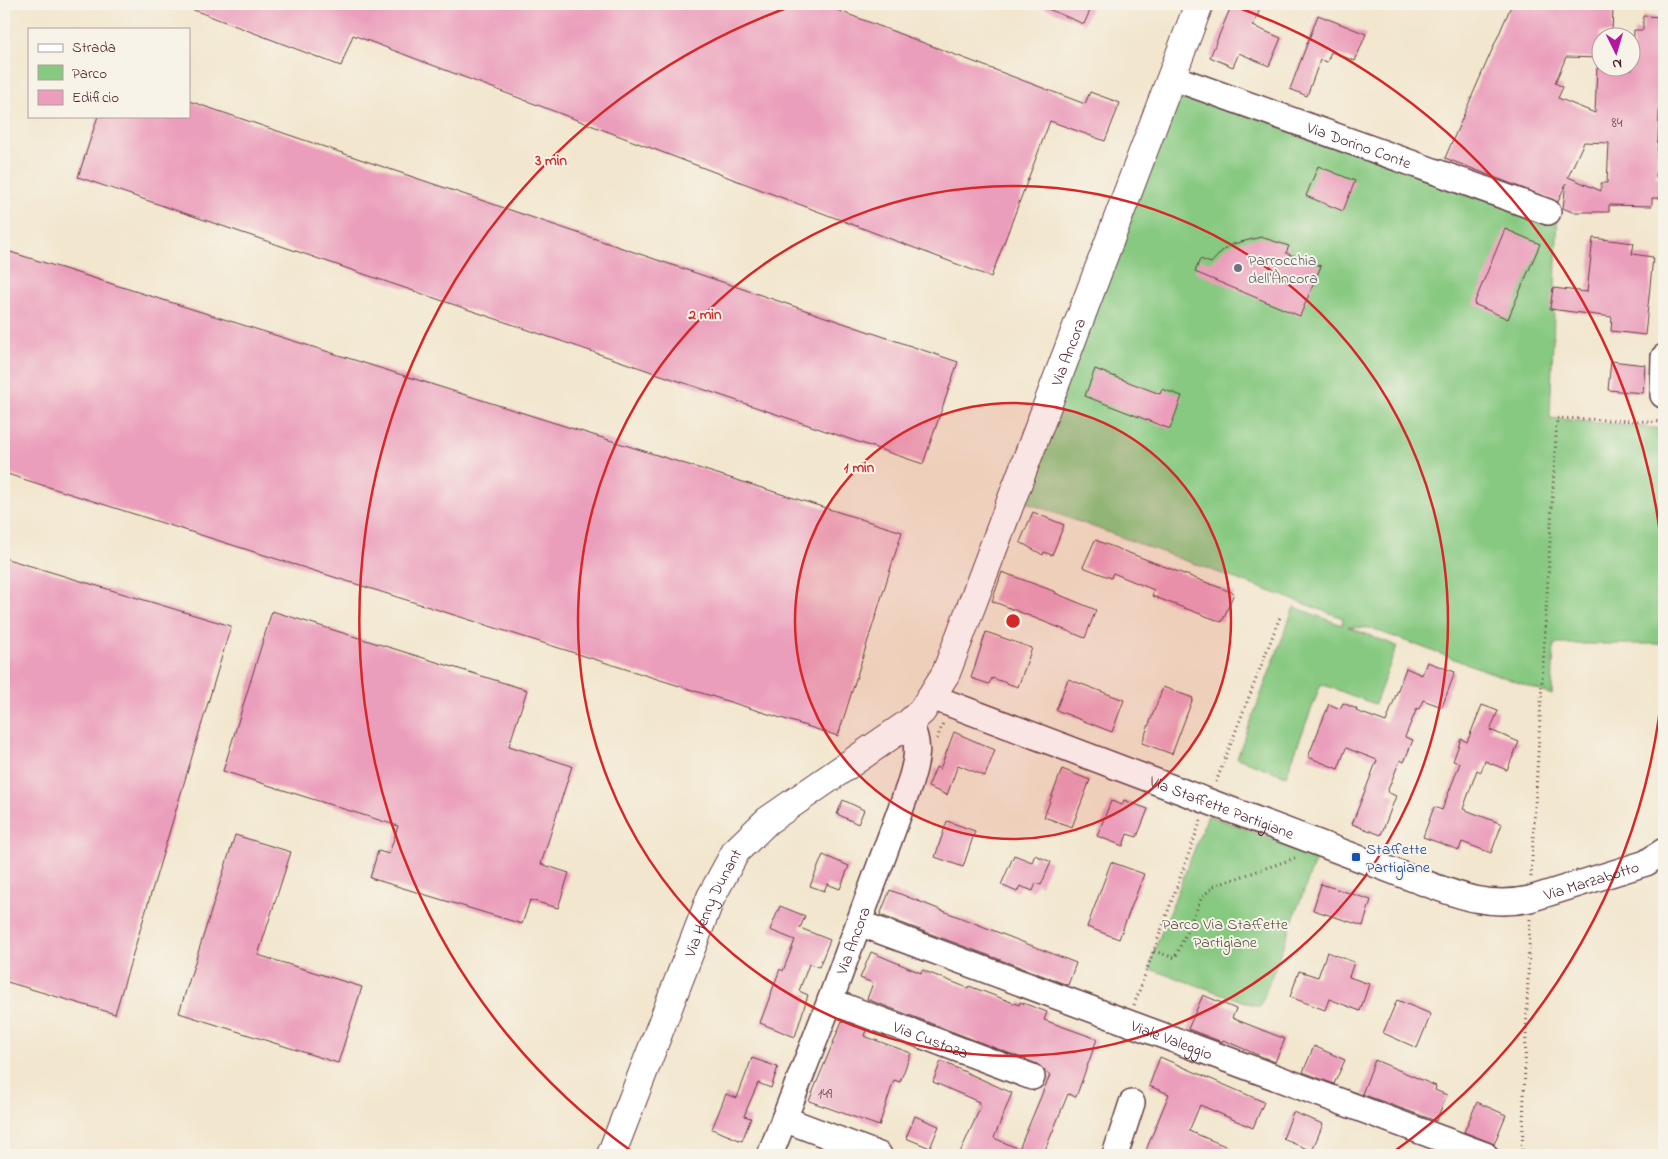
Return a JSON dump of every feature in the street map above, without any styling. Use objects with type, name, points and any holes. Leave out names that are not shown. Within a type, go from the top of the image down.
[{"type":"main road","name":"Via Ancora","points":[[909,723],[932,697],[946,673],[1199,4]]},
{"type":"main road","name":"Via Henry Dunant","points":[[611,1155],[711,897],[736,851],[767,821],[909,723]]},
{"type":"street","name":"Via Dorino Conte","points":[[1171,77],[1548,212]]},
{"type":"street","points":[[1663,395],[1664,357]]},
{"type":"street","name":"Via Staffette Partigiane","points":[[932,697],[1469,899],[1487,903],[1522,901]]},
{"type":"street","name":"Via Ancora","points":[[770,1155],[859,923],[918,756],[916,734],[909,723]]},
{"type":"street","name":"Via Marzabotto","points":[[1522,901],[1646,863],[1664,852]]},
{"type":"street","name":"Viale Valeggio","points":[[859,923],[1486,1155]]},
{"type":"street","name":"Via Custoza","points":[[830,1001],[1032,1077]]},
{"type":"street","points":[[1115,1155],[1132,1103]]},
{"type":"street","points":[[784,1119],[879,1155]]},
{"type":"path","points":[[1522,1155],[1522,901],[1557,418],[1664,422]]},
{"type":"path","points":[[1154,951],[1175,958],[1202,897],[1214,886],[1299,857],[1315,842]]},
{"type":"green space","points":[[1169,76],[1558,211],[1550,418],[1664,429],[1664,644],[1554,644],[1552,695],[1370,628],[1348,627],[1397,646],[1375,704],[1321,684],[1286,776],[1237,758],[1294,607],[1342,625],[1343,618],[1011,497]]},
{"type":"green space","name":"Parco Via Staffette Partigiane","points":[[1208,815],[1317,856],[1260,1007],[1150,969],[1154,951]]},
{"type":"building","points":[[178,4],[821,4],[1085,104],[1090,92],[1120,103],[1105,141],[1050,121],[991,277],[353,35],[341,66]]},
{"type":"building","points":[[1036,4],[1093,4],[1084,24]]},
{"type":"building","points":[[1232,4],[1262,4],[1253,26],[1281,38],[1269,66],[1239,53],[1233,67],[1210,57]]},
{"type":"building","points":[[1512,4],[1601,4],[1601,8],[1613,9],[1612,28],[1590,28],[1590,58],[1566,57],[1555,83],[1563,87],[1558,98],[1595,113],[1597,78],[1640,78],[1640,30],[1643,30],[1643,16],[1664,17],[1656,177],[1664,177],[1664,198],[1652,198],[1652,206],[1609,205],[1609,212],[1572,212],[1563,208],[1566,183],[1558,202],[1445,158]],"holes":[[[1584,142],[1609,143],[1607,183],[1601,183],[1601,191],[1568,177]]]},
{"type":"building","points":[[1318,15],[1366,34],[1355,61],[1331,52],[1327,62],[1320,60],[1307,96],[1290,89]]},
{"type":"building","points":[[190,101],[958,362],[923,464],[78,177],[97,118],[190,118]]},
{"type":"building","points":[[1318,166],[1355,181],[1343,211],[1306,196]]},
{"type":"building","points":[[1505,229],[1540,244],[1508,319],[1474,304]]},
{"type":"building","name":"Parrocchia dell'Àncora","points":[[1261,237],[1289,246],[1286,253],[1321,266],[1300,316],[1195,272],[1200,259],[1211,263],[1222,251],[1233,244]]},
{"type":"building","points":[[1593,238],[1634,243],[1632,254],[1653,257],[1645,335],[1611,331],[1612,317],[1550,309],[1553,288],[1587,292]]},
{"type":"building","points":[[4,250],[902,532],[838,736],[4,473]]},
{"type":"building","points":[[1611,361],[1645,365],[1643,393],[1608,390]]},
{"type":"building","points":[[1095,369],[1160,394],[1162,389],[1182,396],[1170,429],[1085,396]]},
{"type":"building","points":[[1033,512],[1064,525],[1052,555],[1044,552],[1043,555],[1020,542]]},
{"type":"building","points":[[1095,540],[1234,593],[1222,622],[1152,596],[1154,590],[1113,573],[1111,578],[1083,567]]},
{"type":"building","points":[[4,558],[231,626],[115,1014],[4,981]]},
{"type":"building","points":[[1002,572],[1056,592],[1096,610],[1085,638],[992,601]]},
{"type":"building","points":[[272,611],[527,690],[509,746],[572,766],[541,864],[569,873],[558,908],[530,900],[522,924],[370,878],[378,851],[389,854],[398,826],[223,771]]},
{"type":"building","points":[[986,632],[1032,648],[1018,687],[992,678],[989,684],[971,678]]},
{"type":"building","points":[[1427,662],[1455,672],[1442,707],[1423,700],[1419,709],[1417,708],[1405,737],[1413,740],[1404,762],[1400,760],[1387,792],[1396,796],[1381,835],[1352,824],[1377,760],[1346,748],[1338,769],[1308,757],[1329,704],[1340,709],[1343,703],[1357,709],[1356,711],[1386,722],[1406,668],[1422,675]]},
{"type":"building","points":[[1068,679],[1124,700],[1112,732],[1056,710]]},
{"type":"building","points":[[1163,687],[1193,698],[1172,754],[1142,743]]},
{"type":"building","points":[[1482,705],[1498,711],[1490,730],[1519,742],[1507,770],[1485,761],[1481,772],[1477,770],[1463,809],[1502,824],[1491,853],[1462,842],[1459,850],[1423,837],[1434,807],[1442,810],[1460,763],[1453,761],[1461,739],[1467,742]]},
{"type":"building","points":[[954,732],[995,750],[985,776],[958,765],[947,795],[928,787],[936,767],[940,769]]},
{"type":"building","points":[[1062,769],[1090,780],[1072,827],[1044,817]]},
{"type":"building","points":[[843,800],[864,810],[858,824],[837,814]]},
{"type":"building","points":[[1124,800],[1148,809],[1137,837],[1127,834],[1123,846],[1097,836],[1111,801],[1122,805]]},
{"type":"building","points":[[947,821],[975,831],[963,867],[935,857]]},
{"type":"building","points":[[235,835],[291,852],[258,955],[362,987],[338,1063],[179,1013]]},
{"type":"building","points":[[823,855],[849,866],[840,889],[827,884],[824,891],[810,886]]},
{"type":"building","points":[[1014,855],[1032,862],[1035,855],[1051,862],[1041,885],[1036,883],[1033,891],[1020,886],[1017,892],[1001,885]]},
{"type":"building","points":[[1111,862],[1144,874],[1119,939],[1087,927]]},
{"type":"building","points":[[1321,884],[1371,900],[1363,926],[1313,910]]},
{"type":"building","points":[[890,890],[1076,963],[1068,985],[880,915]]},
{"type":"building","points":[[780,906],[805,916],[800,928],[830,940],[819,967],[809,964],[799,991],[808,995],[795,1037],[760,1023],[780,969],[783,971],[795,940],[770,930]]},
{"type":"building","points":[[871,952],[921,973],[922,970],[968,988],[969,986],[1019,1005],[1020,1002],[1047,1012],[1044,1020],[1097,1039],[1076,1097],[1068,1094],[1043,1155],[959,1155],[981,1106],[978,1104],[979,1102],[933,1082],[941,1061],[1012,1093],[994,1138],[1019,1149],[1050,1075],[1037,1064],[867,999],[873,983],[860,978]]},
{"type":"building","points":[[1327,952],[1354,962],[1349,977],[1369,984],[1360,1011],[1329,999],[1325,1010],[1290,997],[1299,971],[1318,977]]},
{"type":"building","points":[[1203,995],[1236,1009],[1232,1018],[1285,1039],[1275,1062],[1223,1040],[1222,1042],[1188,1029]]},
{"type":"building","points":[[1397,1000],[1431,1014],[1417,1048],[1383,1033]]},
{"type":"building","points":[[842,1021],[866,1030],[864,1036],[911,1053],[900,1082],[894,1080],[879,1126],[809,1101]]},
{"type":"building","points":[[1314,1046],[1345,1060],[1334,1084],[1303,1072]]},
{"type":"building","points":[[1160,1057],[1264,1102],[1253,1128],[1200,1105],[1189,1131],[1247,1155],[1144,1155],[1169,1094],[1149,1086]]},
{"type":"building","points":[[752,1058],[778,1067],[771,1088],[758,1083],[744,1116],[751,1118],[742,1141],[712,1129],[726,1094],[737,1098]]},
{"type":"building","points":[[1375,1060],[1436,1086],[1435,1090],[1447,1095],[1436,1121],[1362,1094]]},
{"type":"building","points":[[1477,1102],[1506,1115],[1494,1144],[1464,1132]]},
{"type":"building","points":[[1293,1112],[1323,1124],[1312,1151],[1283,1139]]},
{"type":"building","points":[[915,1116],[939,1126],[930,1148],[906,1138]]},
{"type":"place","name":"Parrocchia dell'Àncora","points":[[1238,268]]},
{"type":"place","name":"Staffette Partigiane","points":[[1356,857]]}]
